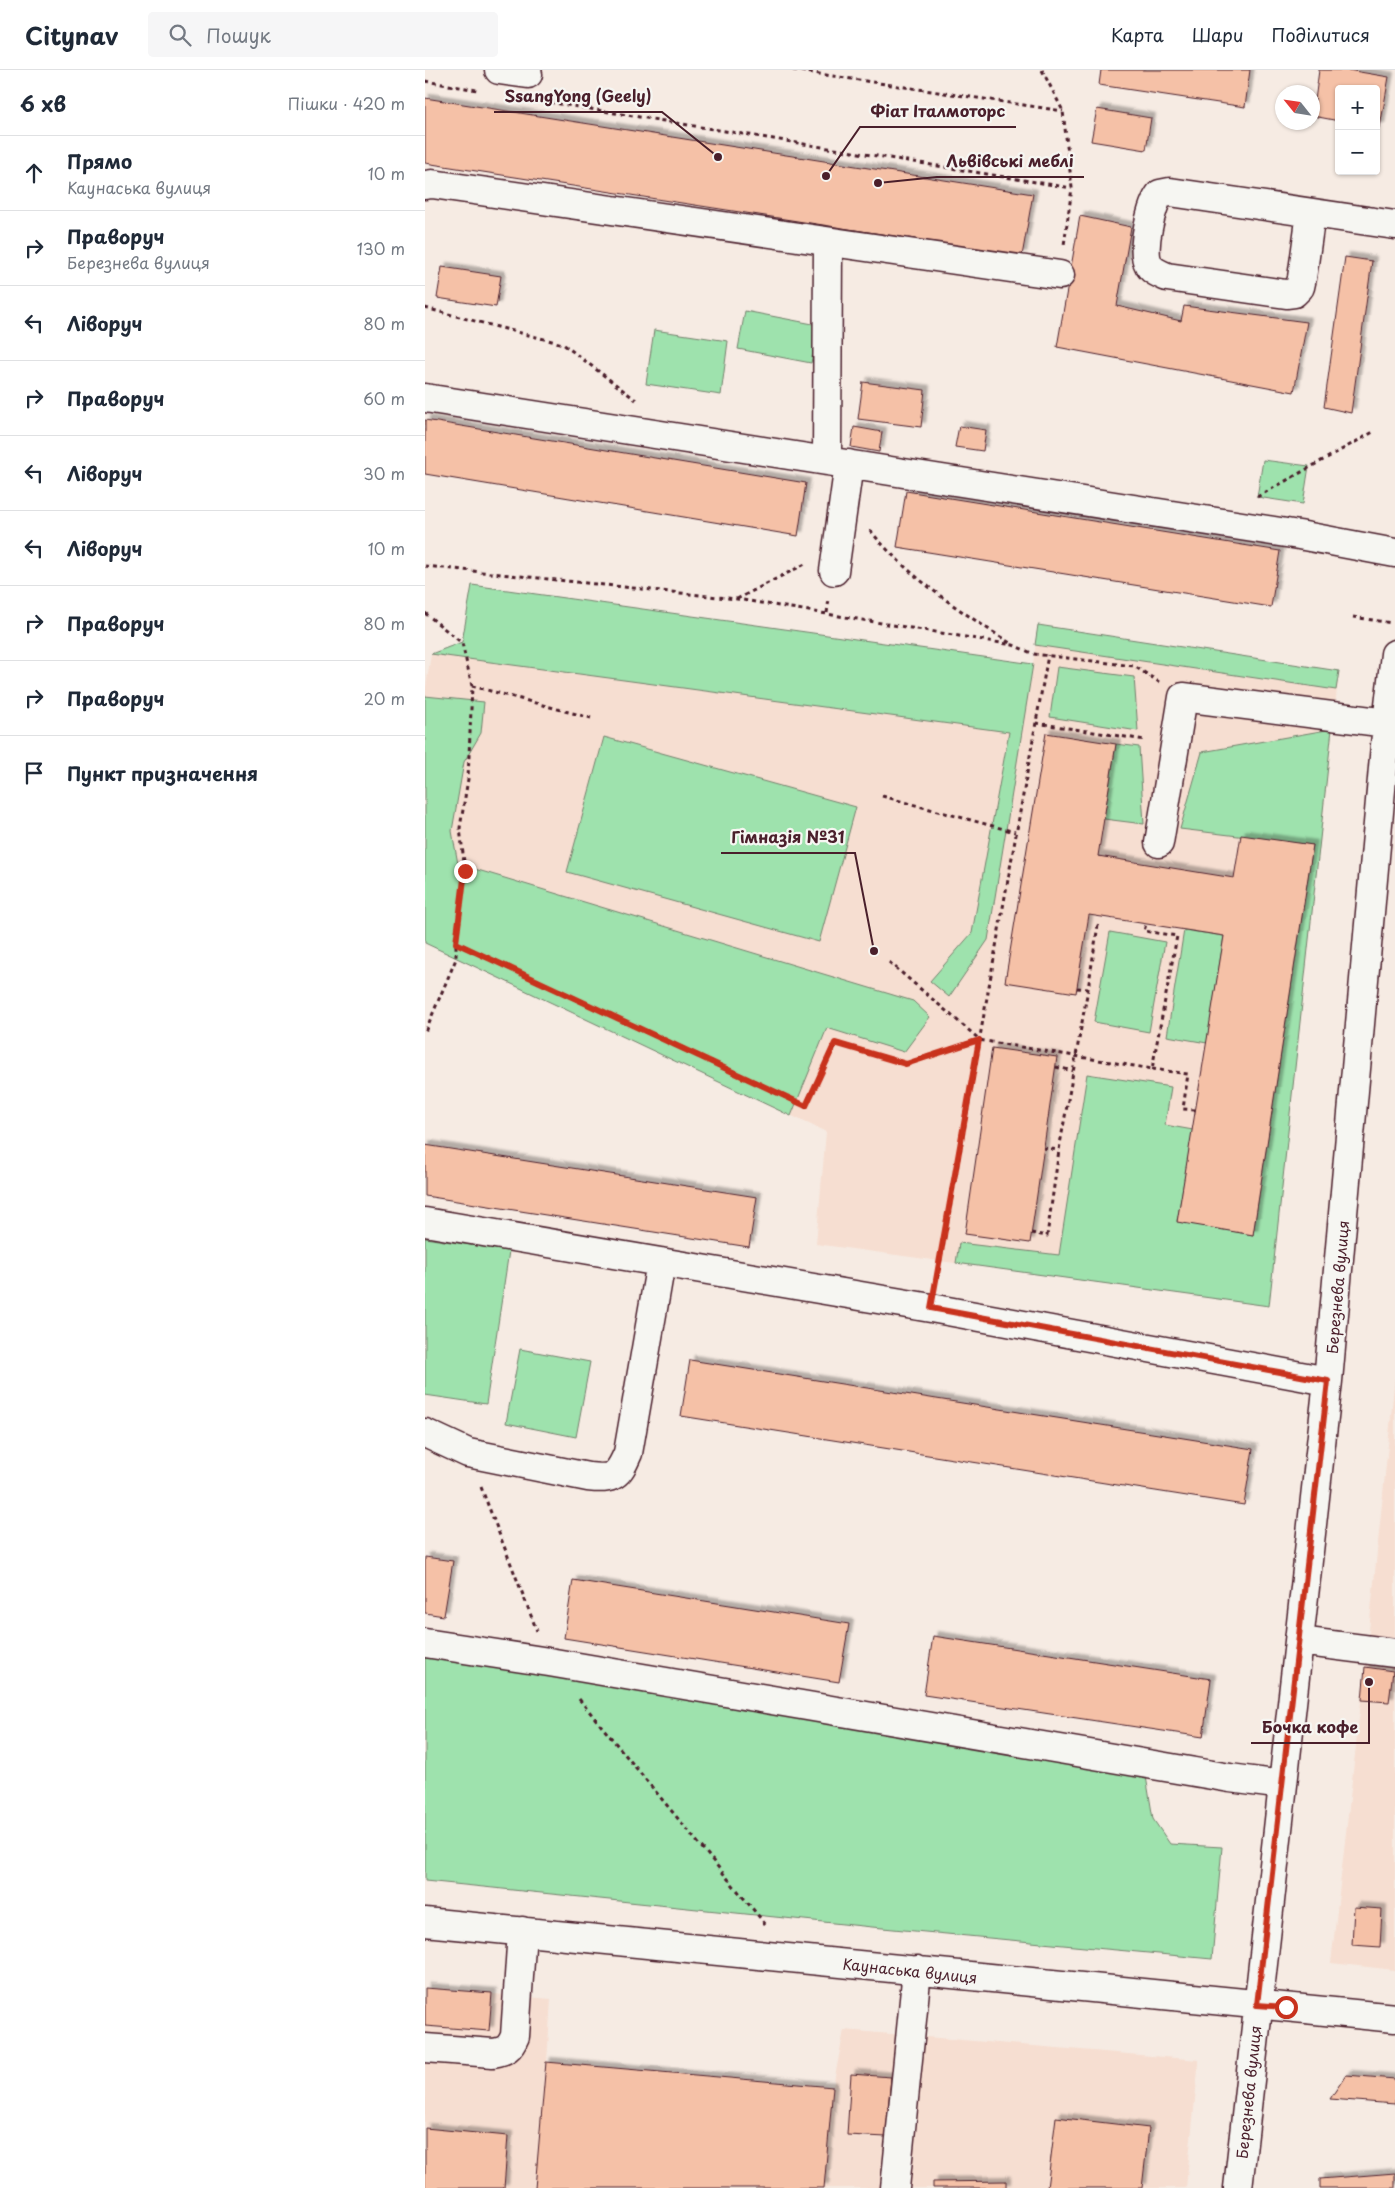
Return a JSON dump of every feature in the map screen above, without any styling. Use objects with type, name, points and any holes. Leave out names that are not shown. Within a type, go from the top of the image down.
[{"type":"street","points":[[491,81],[531,87]]},
{"type":"street","points":[[425,185],[432,184],[1059,275]]},
{"type":"street","points":[[1311,213],[1302,278],[1300,287],[1294,293],[1286,294],[1167,277],[1155,272],[1148,263],[1146,252],[1152,210],[1160,194],[1170,192],[1395,225]]},
{"type":"street","points":[[828,242],[838,462],[845,498],[834,571]]},
{"type":"street","points":[[425,398],[1240,526],[1395,553]]},
{"type":"street","name":"Березнева вулиця","points":[[1238,2188],[1328,1381],[1387,723],[1395,654]]},
{"type":"street","points":[[1159,843],[1183,697],[1387,723]]},
{"type":"street","points":[[425,1222],[931,1308],[1328,1381]]},
{"type":"street","points":[[425,1433],[468,1453],[579,1475],[607,1479],[620,1470],[628,1453],[661,1262]]},
{"type":"street","points":[[1299,1641],[1395,1653]]},
{"type":"street","points":[[425,1643],[549,1662],[1230,1778],[1283,1785]]},
{"type":"street","name":"Каунаська вулиця","points":[[425,1922],[1395,2018]]},
{"type":"street","points":[[425,2048],[493,2053],[503,2052],[510,2047],[515,2036],[522,1931]]},
{"type":"street","points":[[895,2188],[917,1970]]},
{"type":"path","points":[[793,70],[1063,112]]},
{"type":"path","points":[[1042,70],[1063,112],[1072,188],[1059,275]]},
{"type":"path","points":[[425,82],[491,81]]},
{"type":"path","points":[[531,87],[1072,188]]},
{"type":"path","points":[[425,308],[563,344],[641,403]]},
{"type":"path","points":[[1240,526],[1257,497],[1375,430]]},
{"type":"path","points":[[845,498],[887,551],[954,607],[1013,644],[1034,654],[1134,666],[1183,697]]},
{"type":"path","points":[[737,599],[811,561],[840,535]]},
{"type":"path","points":[[425,566],[737,599],[1013,644]]},
{"type":"path","points":[[425,614],[461,642],[472,686],[467,779],[460,828],[465,871],[456,943],[456,959],[425,1032]]},
{"type":"path","points":[[1353,617],[1395,623]]},
{"type":"path","points":[[931,1308],[1048,655]]},
{"type":"path","points":[[472,686],[591,718]]},
{"type":"path","points":[[1036,723],[1175,745]]},
{"type":"path","points":[[881,796],[1015,832]]},
{"type":"path","points":[[1146,924],[1144,930],[1177,936],[1152,1069]]},
{"type":"path","points":[[1031,1233],[1047,1236],[1059,1150],[1098,925]]},
{"type":"path","points":[[456,943],[806,1106],[835,1043],[906,1064],[979,1040],[1188,1074],[1183,1108],[1196,1110]]},
{"type":"path","points":[[889,962],[979,1040]]},
{"type":"path","points":[[1077,988],[1088,990]]},
{"type":"path","points":[[1056,1067],[1073,1071]]},
{"type":"path","points":[[1043,1148],[1059,1150]]},
{"type":"shaded area","points":[[472,585],[1033,664],[1038,625],[1339,671],[1269,1306],[816,1244],[826,1132],[425,943],[425,693],[431,654],[462,642]]},
{"type":"shaded area","points":[[1395,1377],[1395,1970],[1331,1963],[1367,1650]]},
{"type":"shaded area","points":[[425,1988],[551,1999],[547,2062],[833,2087],[844,2030],[1199,2060],[1186,2188],[425,2188]]},
{"type":"green space","points":[[745,311],[818,325],[811,363],[738,349]]},
{"type":"green space","points":[[654,330],[728,341],[721,395],[646,384]]},
{"type":"green space","points":[[1263,460],[1309,466],[1303,504],[1257,497]]},
{"type":"green space","points":[[472,585],[1033,664],[988,940],[949,997],[930,981],[972,933],[1009,732],[431,654],[462,642]]},
{"type":"green space","points":[[1038,625],[1339,671],[1336,690],[1035,645]]},
{"type":"green space","points":[[1057,667],[1134,677],[1138,731],[1050,717]]},
{"type":"green space","points":[[425,696],[484,702],[481,733],[464,762],[452,831],[458,864],[913,1001],[930,1017],[904,1052],[827,1028],[791,1116],[425,943]]},
{"type":"green space","points":[[1332,729],[1269,1306],[956,1263],[959,1243],[1059,1255],[1087,1074],[1171,1087],[1165,1125],[1193,1130],[1177,1221],[1253,1235],[1313,845],[1180,829],[1202,752]]},
{"type":"green space","points":[[604,737],[856,807],[819,942],[567,872]]},
{"type":"green space","points":[[1116,744],[1139,747],[1144,824],[1104,819]]},
{"type":"green space","points":[[1184,930],[1224,936],[1207,1043],[1167,1036]]},
{"type":"green space","points":[[1110,932],[1165,942],[1149,1032],[1094,1022]]},
{"type":"green space","points":[[425,1238],[509,1251],[486,1404],[425,1395]]},
{"type":"green space","points":[[520,1349],[590,1362],[576,1437],[506,1423]]},
{"type":"green space","points":[[425,1649],[1145,1770],[1153,1819],[1170,1844],[1222,1847],[1212,1959],[872,1927],[425,1881]]},
{"type":"building","points":[[1101,70],[1250,70],[1245,107],[1099,85]]},
{"type":"building","points":[[1319,70],[1348,70],[1389,77],[1380,127],[1380,85],[1335,85],[1335,120],[1320,117],[1320,85],[1317,85]]},
{"type":"building","points":[[425,98],[1033,194],[1022,256],[425,163]]},
{"type":"building","points":[[1097,109],[1151,118],[1146,150],[1091,141]]},
{"type":"building","points":[[1080,216],[1131,227],[1117,306],[1181,321],[1184,306],[1307,322],[1294,392],[1057,347]]},
{"type":"building","points":[[1345,257],[1372,261],[1351,413],[1324,407]]},
{"type":"building","points":[[442,267],[501,276],[496,307],[437,298]]},
{"type":"building","points":[[863,382],[925,390],[921,427],[858,419]]},
{"type":"building","points":[[425,420],[806,483],[798,536],[425,474]]},
{"type":"building","points":[[959,426],[986,430],[983,451],[955,447]]},
{"type":"building","points":[[854,427],[882,432],[879,452],[851,447]]},
{"type":"building","points":[[906,491],[1280,551],[1271,607],[897,547]]},
{"type":"building","points":[[1046,733],[1116,744],[1098,856],[1234,878],[1241,835],[1313,845],[1253,1235],[1177,1222],[1224,936],[1089,915],[1076,993],[1005,982]]},
{"type":"building","points":[[992,1048],[1057,1057],[1030,1243],[965,1234]]},
{"type":"building","points":[[425,1145],[757,1197],[749,1247],[425,1196]]},
{"type":"building","points":[[690,1360],[1253,1449],[1244,1505],[681,1416]]},
{"type":"building","points":[[425,1557],[453,1561],[444,1616],[425,1613]]},
{"type":"building","points":[[573,1580],[849,1624],[839,1682],[564,1638]]},
{"type":"building","points":[[933,1636],[1211,1679],[1203,1737],[924,1695]]},
{"type":"building","points":[[1365,1667],[1393,1671],[1389,1702],[1362,1700]]},
{"type":"building","points":[[1354,1907],[1382,1909],[1380,1947],[1352,1945]]},
{"type":"building","points":[[425,1988],[492,1993],[489,2031],[425,2026]]},
{"type":"building","points":[[546,2062],[833,2087],[824,2188],[535,2188]]},
{"type":"building","points":[[851,2074],[891,2077],[886,2137],[847,2135]]},
{"type":"building","points":[[1346,2075],[1395,2079],[1395,2104],[1330,2099]]},
{"type":"building","points":[[1056,2117],[1149,2128],[1142,2188],[1047,2188]]},
{"type":"building","points":[[425,2128],[508,2136],[504,2188],[425,2188]]},
{"type":"building","points":[[1395,2173],[1395,2188],[1320,2188],[1320,2179]]},
{"type":"building","points":[[1006,2181],[1006,2188],[933,2188],[933,2182]]},
{"type":"place","name":"SsangYong (Geely)","points":[[718,157]]},
{"type":"place","name":"Фіат Італмоторс","points":[[826,176]]},
{"type":"place","name":"Львівські меблі","points":[[878,183]]},
{"type":"place","name":"Гімназія №31","points":[[874,951]]},
{"type":"place","name":"Бочка кофе","points":[[1369,1682]]},
{"type":"route","points":[[465,871],[456,943],[806,1106],[835,1043],[906,1064],[979,1040],[931,1308],[1328,1381],[1257,2005],[1286,2007]]}]
